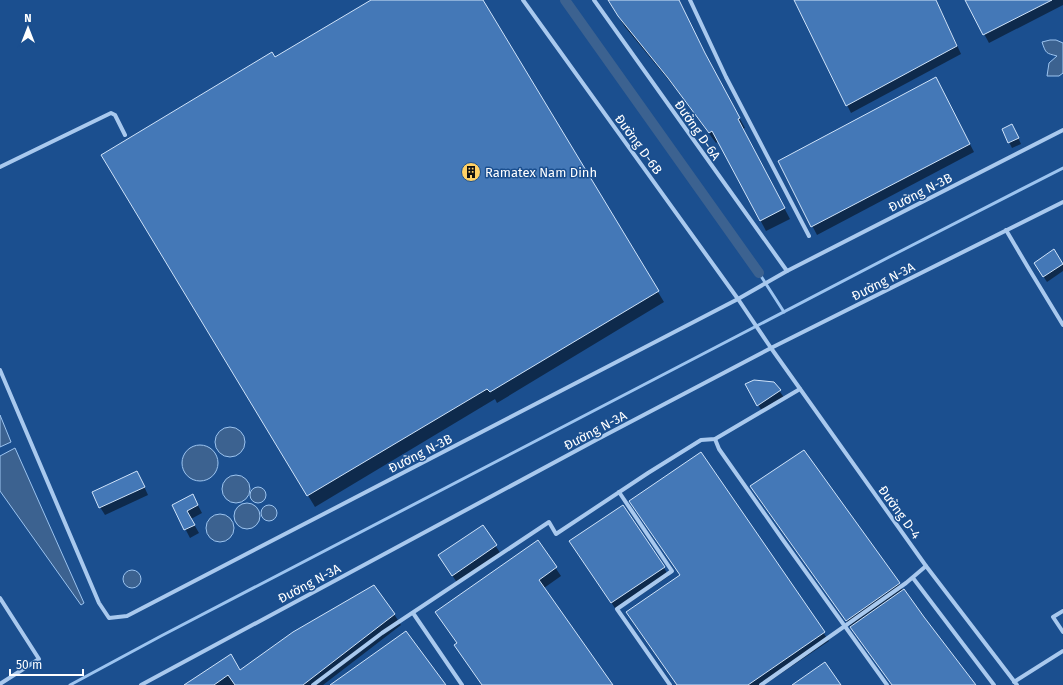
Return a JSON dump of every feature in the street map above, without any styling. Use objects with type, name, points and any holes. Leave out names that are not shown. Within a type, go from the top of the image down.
[{"type":"street","name":"Đường D-6B","points":[[523,0],[750,317]]},
{"type":"street","name":"Đường D-6A","points":[[594,0],[787,271]]},
{"type":"street","points":[[690,0],[726,77],[809,236]]},
{"type":"street","points":[[0,167],[111,113],[115,115],[125,134]]},
{"type":"street","name":"Đường N-3B","points":[[0,370],[99,603],[109,618],[127,616],[738,299],[787,271],[1063,130]]},
{"type":"street","name":"Đường N-3A","points":[[140,685],[596,440],[771,348],[1063,202]]},
{"type":"street","points":[[1006,230],[1063,325]]},
{"type":"street","name":"Đường D-4","points":[[750,317],[926,566],[1015,683]]},
{"type":"street","points":[[313,685],[382,633],[549,522],[556,534],[701,440],[714,439],[800,389]]},
{"type":"street","points":[[714,439],[735,472],[887,685]]},
{"type":"street","points":[[619,492],[672,571],[618,609],[670,685]]},
{"type":"street","points":[[761,685],[913,578],[926,566]]},
{"type":"street","points":[[913,578],[994,685]]},
{"type":"street","points":[[0,598],[39,659],[0,684]]},
{"type":"street","points":[[1063,610],[1053,617],[1063,632]]},
{"type":"street","points":[[413,613],[462,685]]},
{"type":"street","points":[[1015,683],[1063,651]]},
{"type":"water","points":[[1056,40],[1063,43],[1063,73],[1059,76],[1047,76],[1049,63],[1057,56],[1048,53],[1044,49],[1042,42]]},
{"type":"water","points":[[0,415],[11,442],[0,447]]},
{"type":"water","points":[[230,427],[240,432],[245,442],[240,452],[230,457],[220,452],[215,442],[220,432]]},
{"type":"water","points":[[200,445],[210,448],[215,453],[218,463],[215,473],[210,478],[200,481],[190,478],[185,473],[182,463],[185,453],[190,448]]},
{"type":"water","points":[[15,448],[84,603],[81,605],[0,491],[0,456]]},
{"type":"water","points":[[236,475],[246,479],[250,489],[246,499],[236,503],[226,499],[222,489],[226,479]]},
{"type":"water","points":[[255,487],[261,487],[266,492],[264,501],[261,503],[255,503],[250,498],[250,492]]},
{"type":"water","points":[[247,503],[256,507],[260,516],[256,525],[247,529],[238,525],[234,516],[238,507]]},
{"type":"water","points":[[266,505],[272,505],[277,510],[275,519],[272,521],[266,521],[261,516],[261,510]]},
{"type":"water","points":[[220,514],[230,518],[234,528],[230,538],[220,542],[210,538],[206,528],[210,518]]},
{"type":"water","points":[[128,570],[136,570],[141,575],[139,586],[136,588],[128,588],[123,583],[123,575]]},
{"type":"building","points":[[371,0],[483,0],[659,291],[490,392],[487,389],[307,496],[101,155],[272,52],[275,57]]},
{"type":"building","points":[[608,0],[679,0],[705,53],[740,118],[738,119],[785,208],[760,221],[712,131],[709,133],[668,78],[618,16]]},
{"type":"building","points":[[794,0],[936,0],[957,46],[846,106]]},
{"type":"building","points":[[965,0],[1052,0],[983,35]]},
{"type":"building","points":[[936,77],[970,144],[811,227],[778,161]]},
{"type":"building","points":[[1012,124],[1019,138],[1008,143],[1002,129]]},
{"type":"building","points":[[1054,249],[1063,264],[1043,277],[1034,263]]},
{"type":"building","points":[[754,380],[774,382],[781,390],[757,406],[745,384]]},
{"type":"building","points":[[804,450],[900,583],[846,621],[750,486]]},
{"type":"building","points":[[701,452],[825,632],[748,685],[677,685],[626,612],[680,575],[629,501]]},
{"type":"building","points":[[137,471],[145,487],[99,508],[92,492]]},
{"type":"building","points":[[193,494],[198,505],[187,511],[195,525],[184,530],[172,505]]},
{"type":"building","points":[[623,505],[665,567],[611,603],[569,541]]},
{"type":"building","points":[[483,525],[497,545],[452,576],[438,555]]},
{"type":"building","points":[[538,540],[557,567],[539,580],[613,685],[482,685],[454,645],[457,643],[435,612]]},
{"type":"building","points":[[374,585],[395,614],[303,685],[235,685],[228,675],[214,685],[184,685],[231,654],[240,670],[293,632]]},
{"type":"building","points":[[904,589],[976,685],[892,685],[850,627]]},
{"type":"building","points":[[406,631],[446,685],[330,685]]},
{"type":"building","points":[[825,662],[841,685],[792,685]]},
{"type":"waterway","points":[[565,0],[759,273]]},
{"type":"waterway","points":[[70,685],[161,636],[1063,168]]},
{"type":"waterway","points":[[759,273],[784,312]]},
{"type":"place","name":"Ramatex Nam Dinh","points":[[471,172]]}]
